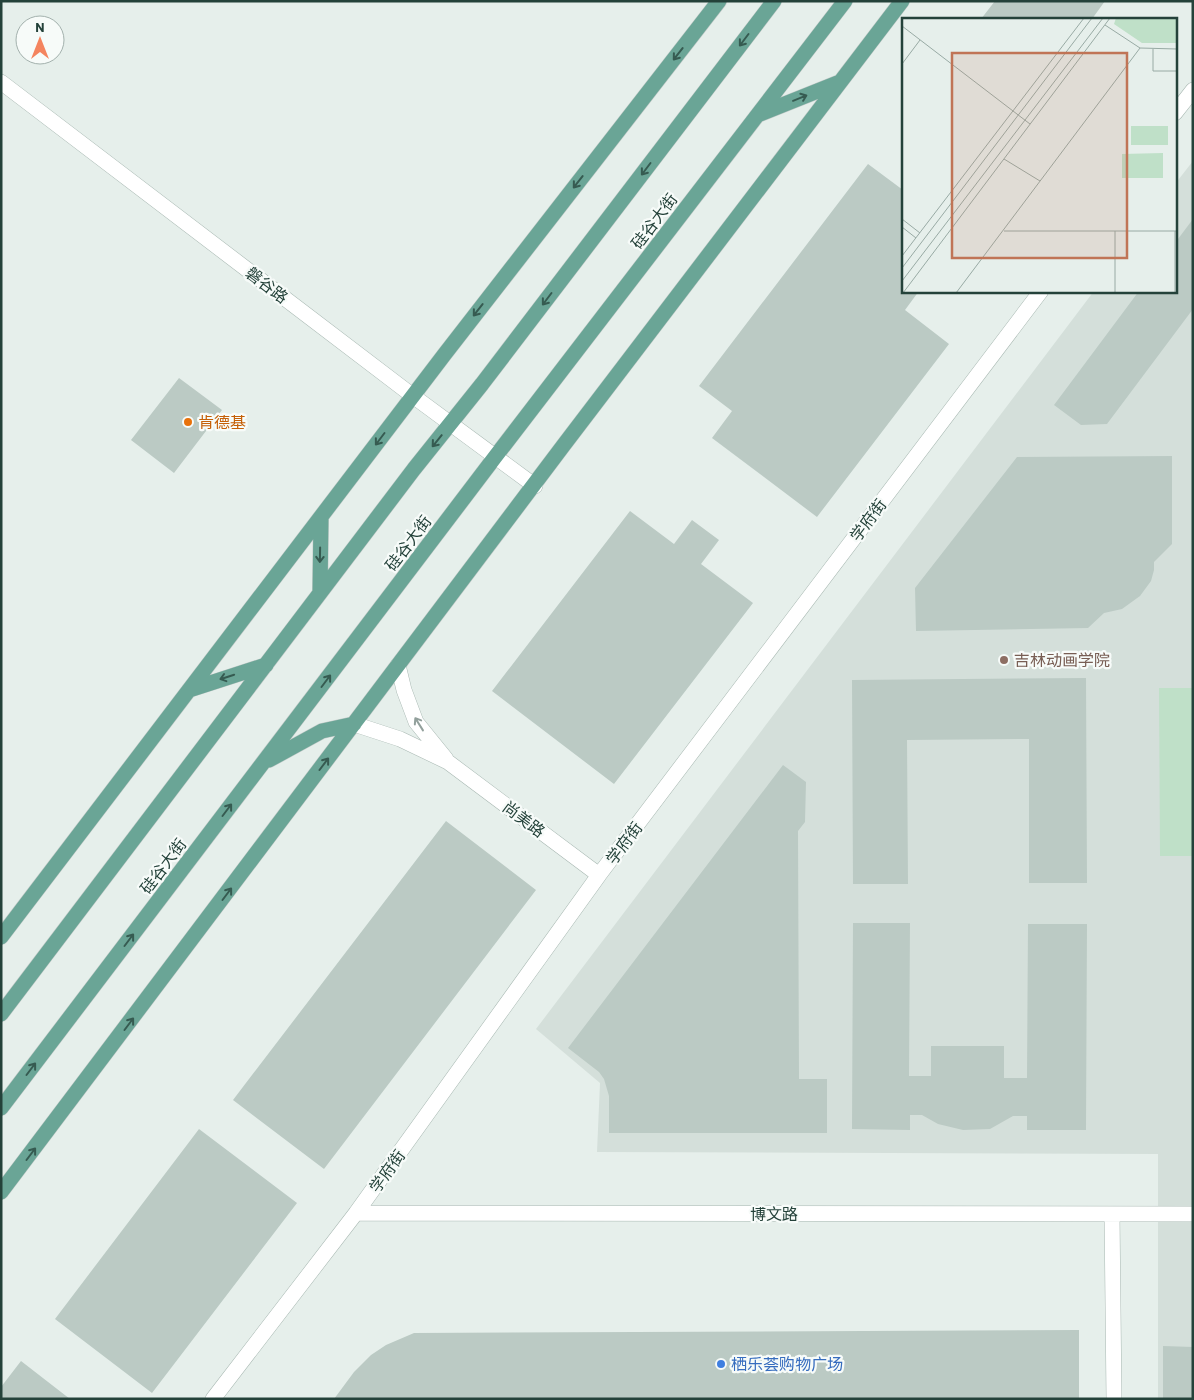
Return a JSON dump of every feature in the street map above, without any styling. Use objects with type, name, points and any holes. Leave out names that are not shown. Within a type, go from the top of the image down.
[{"type":"main road","points":[[1,937],[320,517],[719,1]]},
{"type":"main road","points":[[1,1014],[414,469],[774,1]]},
{"type":"main road","name":"硅谷大街","points":[[1,1108],[845,1]]},
{"type":"main road","points":[[1,1192],[535,486],[563,446],[902,1]]},
{"type":"main road","points":[[758,115],[841,81]]},
{"type":"main road","points":[[320,517],[320,593]]},
{"type":"main road","points":[[189,690],[266,665]]},
{"type":"main road","points":[[263,764],[322,731],[354,724]]},
{"type":"street","name":"磐谷路","points":[[1,82],[450,424],[535,486]]},
{"type":"street","points":[[1176,112],[1193,90]]},
{"type":"street","name":"学府街","points":[[213,1399],[356,1213],[599,875],[1040,292]]},
{"type":"street","points":[[398,665],[404,690],[416,722],[448,762]]},
{"type":"street","points":[[354,724],[400,739],[448,762]]},
{"type":"street","name":"尚美路","points":[[448,762],[599,875]]},
{"type":"street","name":"博文路","points":[[356,1213],[1193,1214]]},
{"type":"street","points":[[1112,1214],[1114,1399]]},
{"type":"shaded area","name":"吉林动画学院","points":[[1193,161],[1193,1399],[1158,1399],[1158,1154],[597,1152],[600,1083],[536,1029],[1093,292],[1176,292],[1176,183]]},
{"type":"green space","points":[[1159,688],[1193,688],[1193,856],[1160,856]]},
{"type":"building","points":[[995,1],[1105,1],[1093,18],[982,18]]},
{"type":"building","points":[[868,164],[902,189],[902,292],[918,292],[905,310],[949,344],[817,517],[712,438],[732,411],[699,386]]},
{"type":"building","points":[[1193,219],[1193,309],[1107,424],[1081,425],[1054,405],[1138,292],[1176,292],[1176,242]]},
{"type":"building","points":[[179,378],[222,410],[174,473],[131,440]]},
{"type":"building","points":[[1172,456],[1172,544],[1154,562],[1151,581],[1140,596],[1122,609],[1104,613],[1088,628],[916,631],[915,588],[1017,457]]},
{"type":"building","points":[[630,511],[674,544],[692,520],[719,540],[701,564],[753,603],[614,784],[492,691]]},
{"type":"building","points":[[1086,678],[1087,883],[1029,883],[1029,739],[907,740],[908,884],[853,884],[852,680]]},
{"type":"building","points":[[783,765],[806,782],[805,822],[798,831],[799,1079],[827,1079],[827,1133],[609,1133],[609,1096],[604,1079],[599,1072],[568,1048]]},
{"type":"building","points":[[446,821],[536,890],[324,1169],[233,1100]]},
{"type":"building","points":[[853,923],[910,923],[909,1076],[931,1076],[931,1046],[1004,1046],[1004,1078],[1027,1078],[1028,924],[1087,924],[1086,1130],[1027,1130],[1027,1116],[1013,1116],[990,1129],[963,1130],[938,1124],[922,1115],[910,1115],[910,1130],[852,1129]]},
{"type":"building","points":[[199,1129],[297,1203],[152,1393],[55,1319]]},
{"type":"building","name":"栖乐荟购物广场","points":[[1079,1330],[1079,1399],[334,1399],[354,1372],[371,1355],[386,1345],[414,1333]]},
{"type":"building","points":[[1163,1346],[1193,1347],[1193,1399],[1163,1399]]},
{"type":"building","points":[[21,1361],[70,1399],[1,1399],[1,1387]]},
{"type":"place","name":"肯德基","points":[[188,422]]},
{"type":"place","name":"吉林动画学院","points":[[1004,660]]},
{"type":"place","name":"栖乐荟购物广场","points":[[721,1364]]}]
